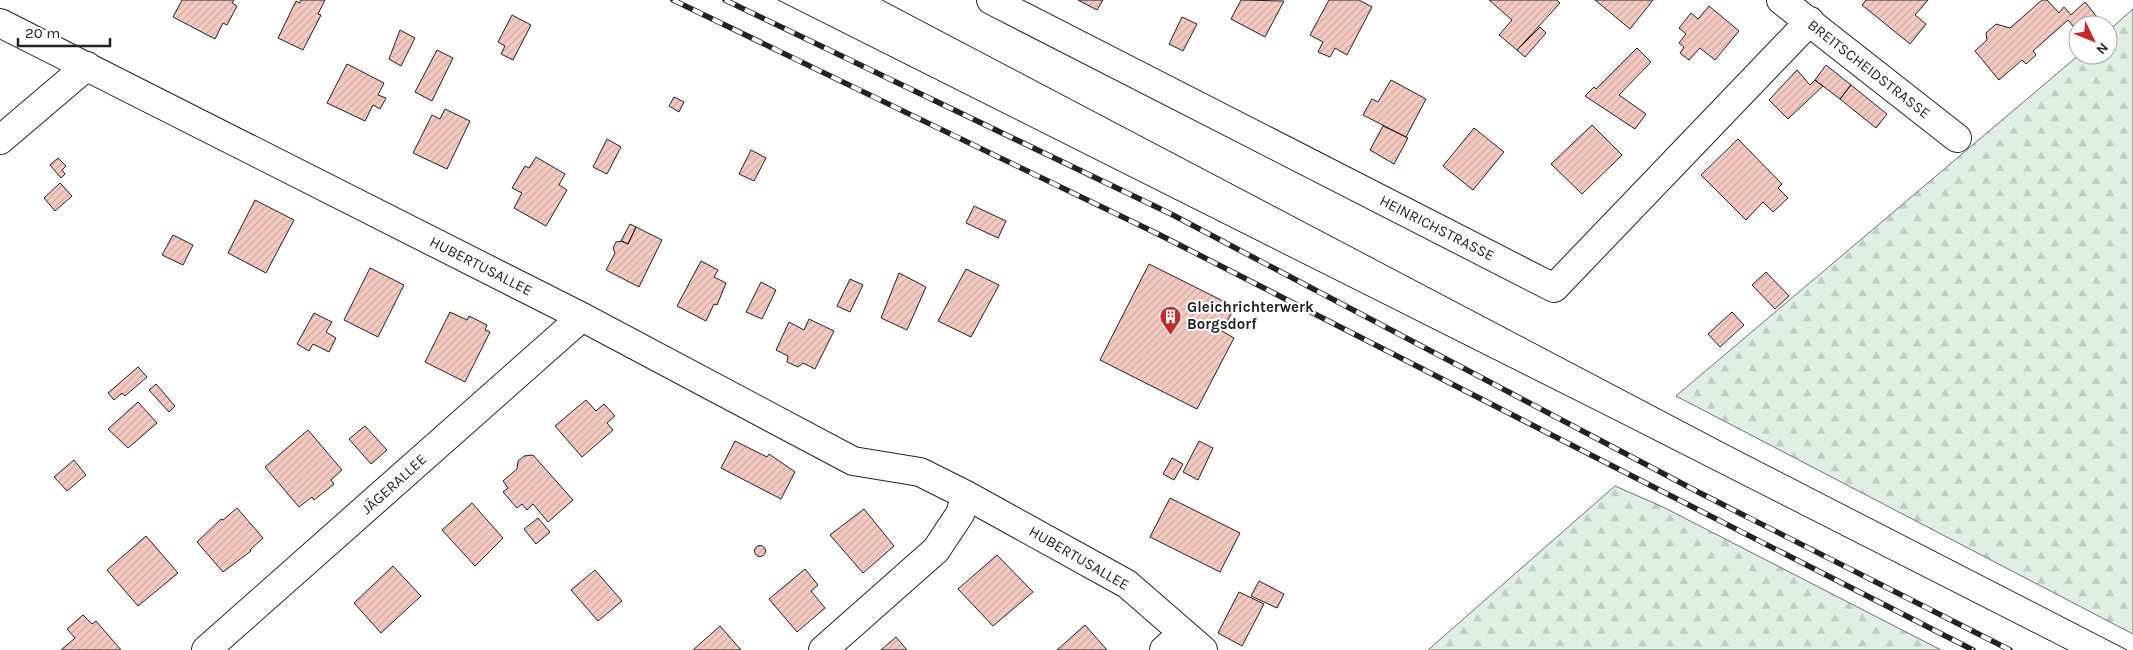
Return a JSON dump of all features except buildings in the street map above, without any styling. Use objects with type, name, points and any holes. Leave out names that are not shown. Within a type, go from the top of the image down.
[{"type":"street","name":"HEINRICHSTRASSE","points":[[991,0],[1554,288],[1810,21]]},
{"type":"street","name":"BREITSCHEIDSTRASSE","points":[[1781,0],[1957,138]]},
{"type":"street","name":"HUBERTUSALLEE","points":[[0,23],[582,317],[853,461],[920,472],[966,495],[1127,584],[1183,644]]},
{"type":"street","points":[[0,140],[87,66]]},
{"type":"street","name":"JÄGERALLEE","points":[[206,650],[582,317]]},
{"type":"street","points":[[824,650],[936,550],[960,514],[966,495]]},
{"type":"green space","points":[[2133,9],[2133,634],[1676,396],[2068,64],[2118,65],[2118,22]]},
{"type":"green space","points":[[1615,486],[1663,507],[1941,650],[1428,650]]},
{"type":"tram line","points":[[778,0],[1627,426],[2068,650]]},
{"type":"tram line","points":[[882,0],[1726,444],[2127,650]]},
{"type":"railway","points":[[673,0],[1160,235],[1973,650]]},
{"type":"railway","points":[[725,0],[1171,214],[1702,494],[2010,650]]},
{"type":"place","name":"Gleichrichterwerk Borgsdorf","points":[[1171,335]]}]
